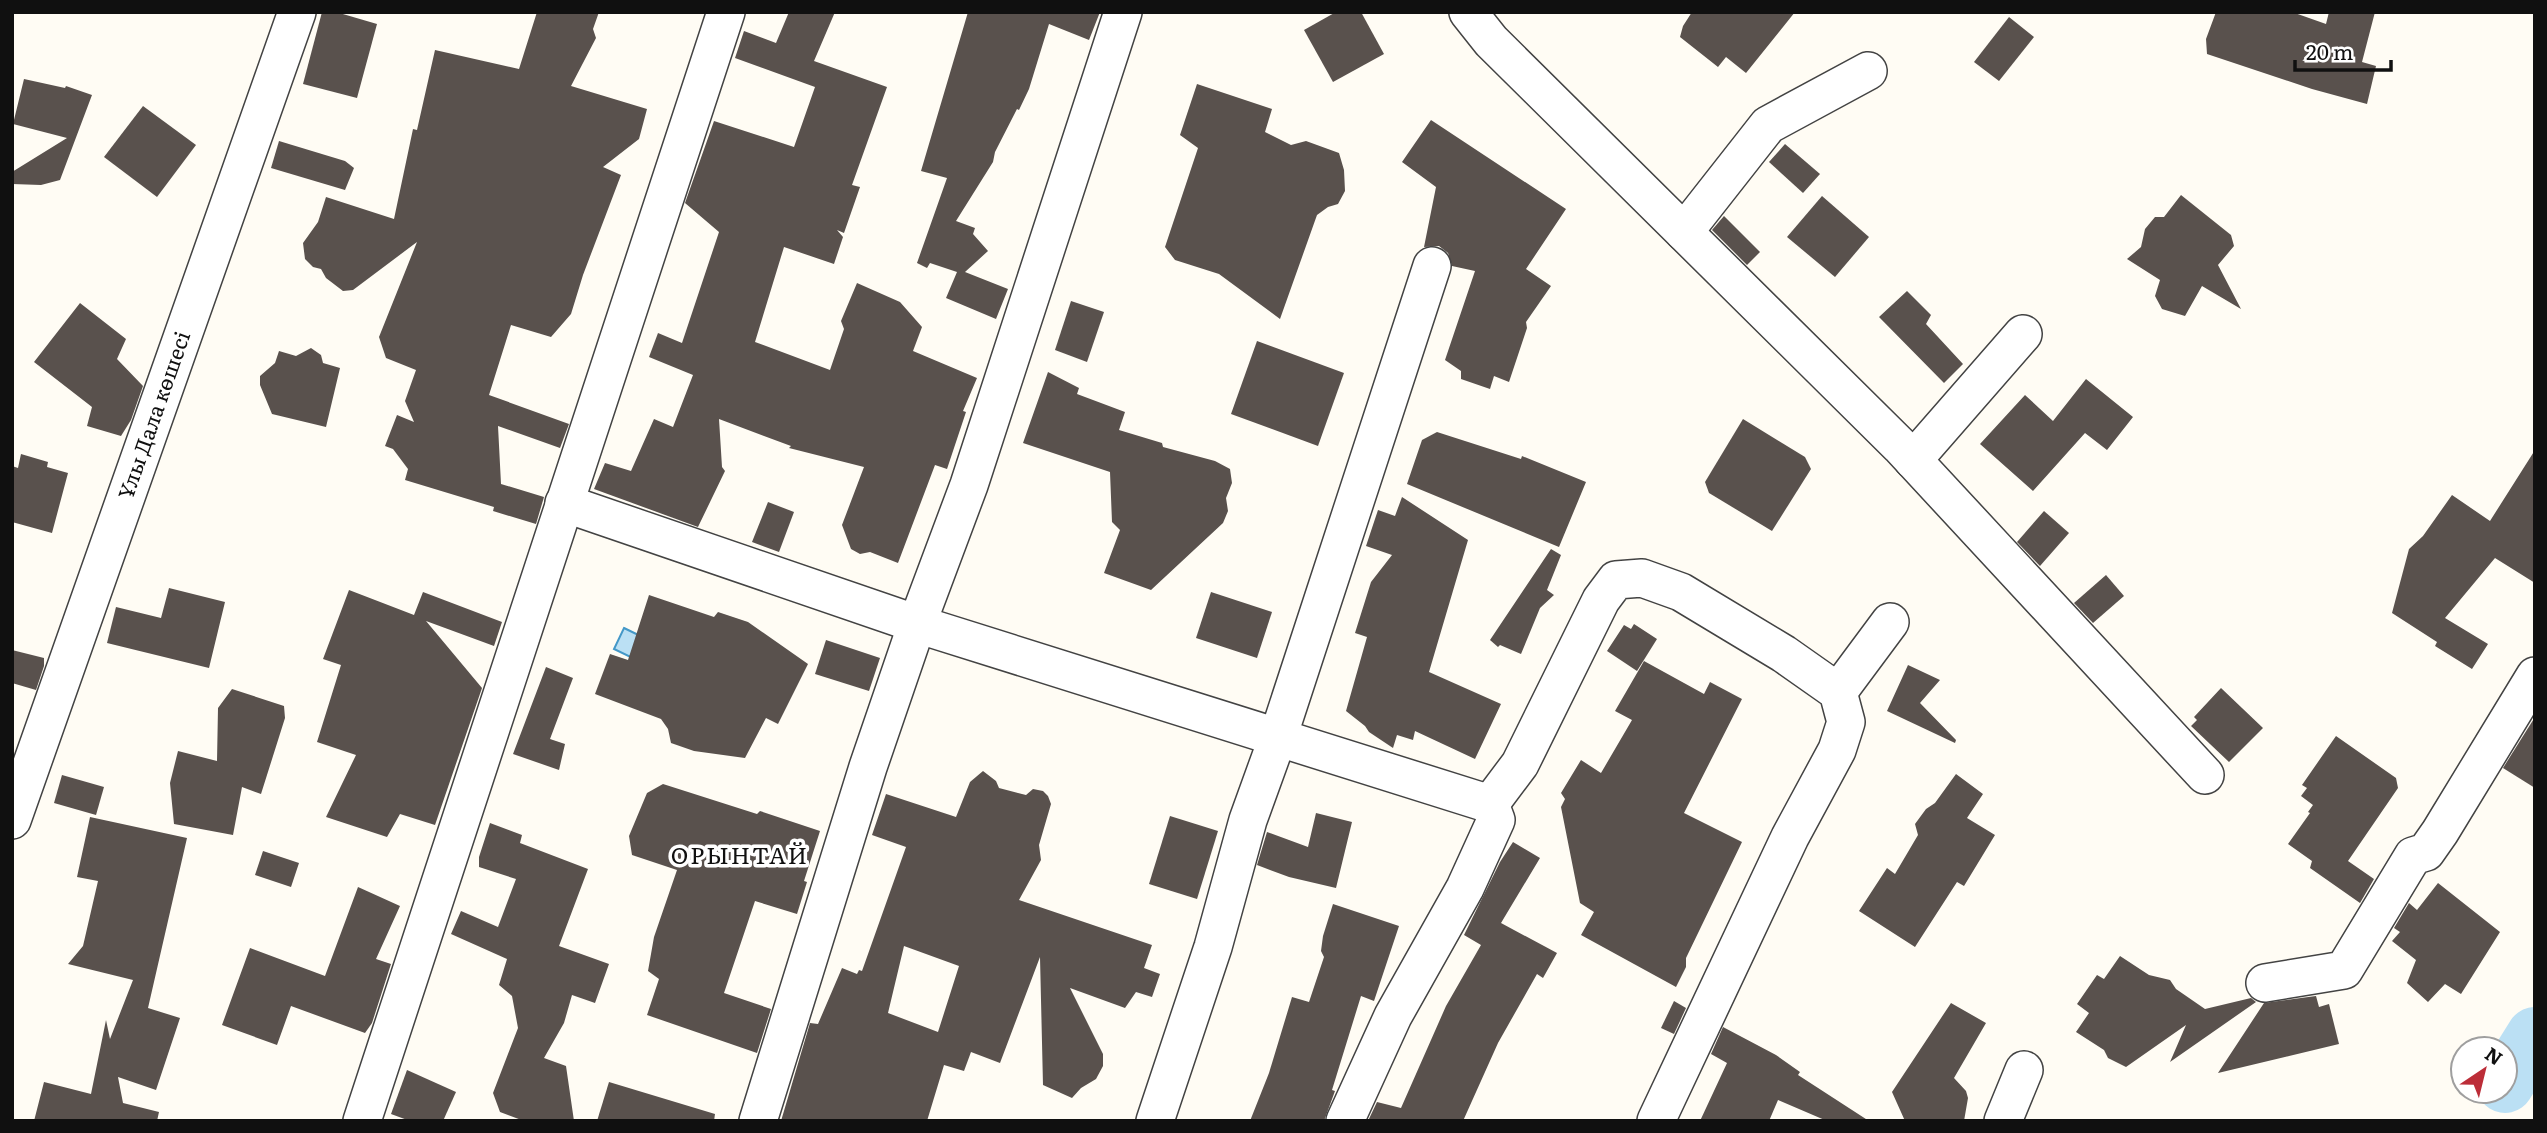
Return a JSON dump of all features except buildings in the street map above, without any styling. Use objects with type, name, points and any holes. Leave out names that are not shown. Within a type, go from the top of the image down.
[{"type":"street","name":"Ұлы Дала көшесі","points":[[12,820],[297,12]]},
{"type":"street","points":[[362,1121],[726,12]]},
{"type":"street","points":[[758,1121],[868,767],[969,485],[1123,12]]},
{"type":"street","points":[[1468,12],[1491,41],[1817,361],[1913,460],[2205,775]]},
{"type":"street","points":[[1685,232],[1768,125],[1868,71]]},
{"type":"street","points":[[1156,1121],[1213,947],[1248,820],[1278,737],[1432,266]]},
{"type":"street","points":[[1913,460],[2023,334]]},
{"type":"street","points":[[564,503],[917,624],[1490,804]]},
{"type":"street","points":[[1490,804],[1520,764],[1601,600],[1616,580],[1642,578],[1681,592],[1784,654],[1838,692],[1846,722],[1837,750],[1790,837],[1656,1121]]},
{"type":"street","points":[[1838,692],[1890,622]]},
{"type":"street","points":[[2265,983],[2344,970],[2413,856],[2426,852],[2440,832],[2535,676]]},
{"type":"street","points":[[1345,1121],[1393,1016],[1470,876],[1496,820],[1490,804]]},
{"type":"street","points":[[2003,1121],[2024,1070]]},
{"type":"water","points":[[624,628],[657,644],[647,665],[614,649]]},
{"type":"waterway","points":[[2519,1062],[2535,1036]]},
{"type":"district","name":"ОРЫНТАЙ","points":[[740,856]]}]
